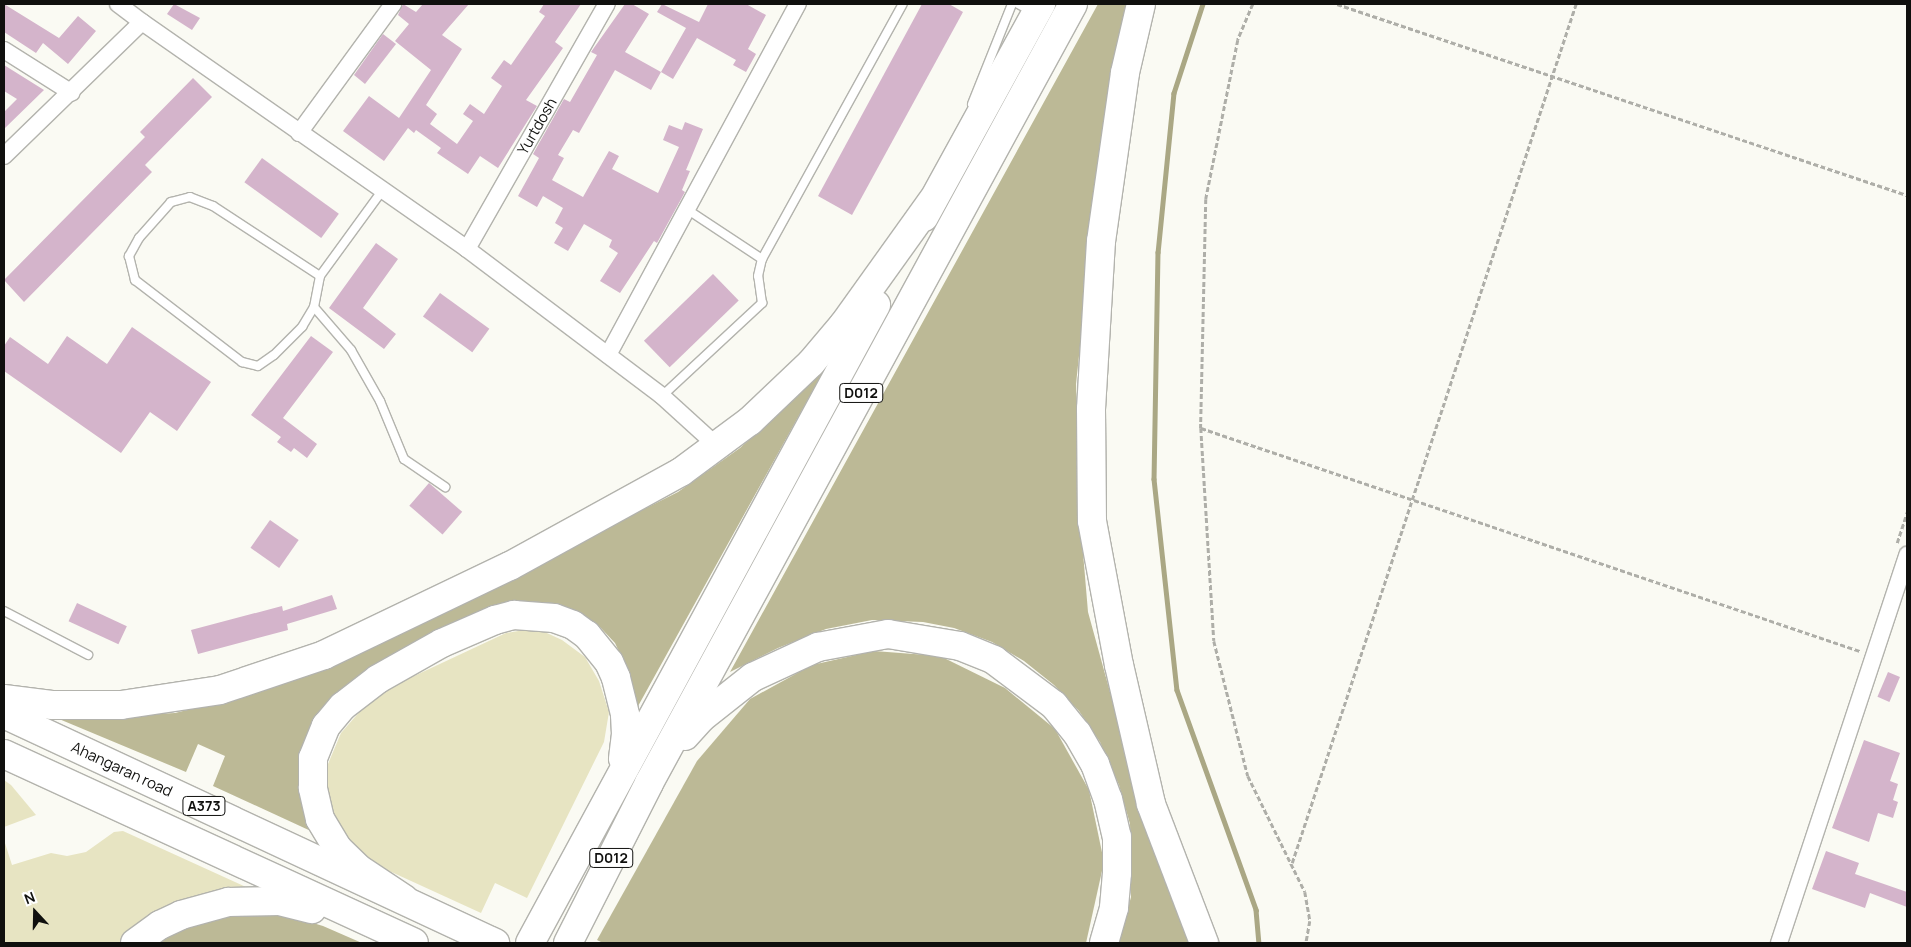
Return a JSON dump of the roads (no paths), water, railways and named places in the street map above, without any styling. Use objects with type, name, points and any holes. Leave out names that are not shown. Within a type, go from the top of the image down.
[{"type":"highway","name":"D012","points":[[571,938],[649,783],[1073,4]]},
{"type":"highway","points":[[1141,4],[1125,74],[1101,240],[1091,409],[1092,521],[1119,665],[1151,804],[1204,943]]},
{"type":"highway","name":"D012","points":[[530,943],[621,772],[932,202],[1026,6]]},
{"type":"highway","points":[[4,699],[87,706],[156,702],[220,690],[290,668],[510,566],[682,472],[750,421],[811,363],[876,283],[932,202]]},
{"type":"highway","points":[[404,898],[359,869],[332,841],[318,812],[312,768],[317,743],[337,712],[378,679],[409,661],[477,627],[514,615],[554,618],[573,625],[599,648],[616,678],[626,734],[621,772]]},
{"type":"highway","points":[[649,783],[702,718],[753,677],[785,660],[818,648],[888,634],[960,646],[994,660],[1054,705],[1077,732],[1095,764],[1108,799],[1117,837],[1114,908],[1104,943]]},
{"type":"highway","name":"Ahangaran road","points":[[4,714],[404,898]]},
{"type":"highway","name":"A373","points":[[4,754],[414,943]]},
{"type":"highway","name":"A373","points":[[404,898],[495,943]]},
{"type":"highway","points":[[135,943],[181,915],[228,902],[256,900],[302,906],[388,931]]},
{"type":"street","points":[[118,4],[467,249],[662,396],[717,446]]},
{"type":"street","points":[[300,133],[393,4]]},
{"type":"street","name":"Yurtdosh","points":[[467,249],[607,4]]},
{"type":"street","points":[[608,355],[798,4]]},
{"type":"street","points":[[4,156],[72,93],[142,22]]},
{"type":"street","points":[[4,50],[72,93]]},
{"type":"street","points":[[1779,943],[1907,555]]},
{"type":"lane","points":[[662,396],[762,303],[758,276],[762,259],[903,4]]},
{"type":"lane","points":[[969,112],[1026,6]]},
{"type":"lane","points":[[932,202],[961,130]]},
{"type":"lane","points":[[320,276],[213,206],[190,197],[171,202],[139,238],[129,256],[135,280],[242,362],[258,366],[274,355],[302,327],[314,307],[320,276],[382,191]]},
{"type":"lane","points":[[688,210],[762,259]]},
{"type":"lane","points":[[314,307],[351,350],[380,401],[404,459],[445,487]]},
{"type":"lane","points":[[4,611],[88,654]]},
{"type":"waterway","points":[[1203,4],[1174,93],[1158,252],[1154,479],[1177,690],[1256,910],[1259,943]]}]
